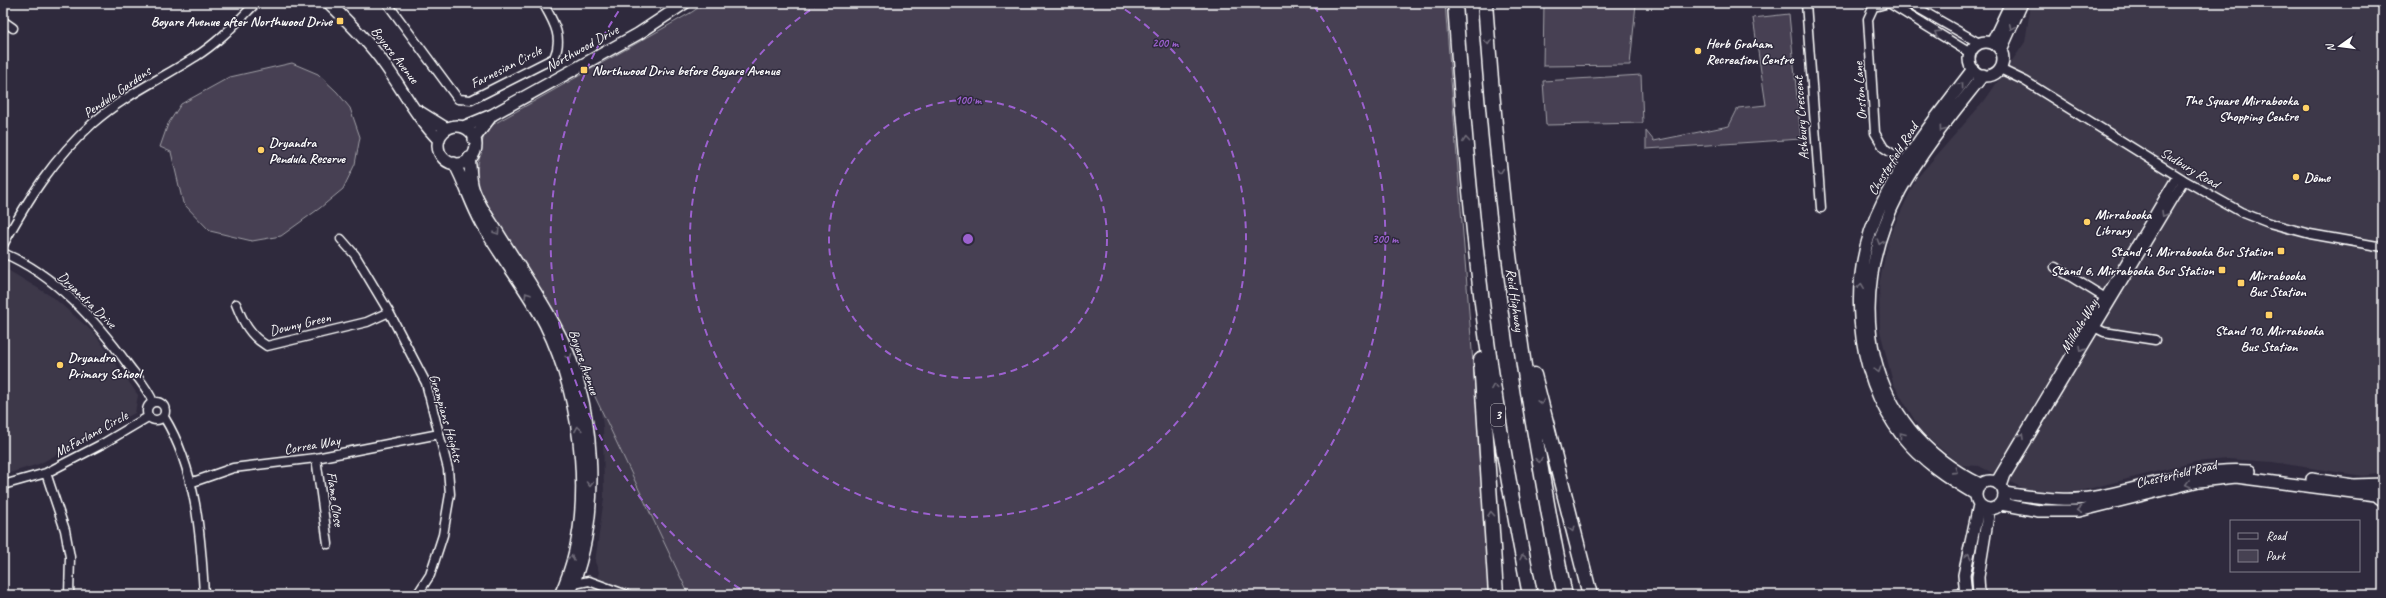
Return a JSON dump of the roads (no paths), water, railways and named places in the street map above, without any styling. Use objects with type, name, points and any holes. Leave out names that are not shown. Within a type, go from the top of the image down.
[{"type":"highway","name":"3","points":[[1455,3],[1474,234],[1491,370],[1508,479],[1530,595]]},
{"type":"highway","name":"Reid Highway","points":[[1485,3],[1501,188],[1514,297],[1541,472],[1565,595]]},
{"type":"highway","points":[[1474,234],[1496,595]]},
{"type":"highway","points":[[1514,297],[1590,595]]},
{"type":"street","name":"Pendula Gardens","points":[[3,245],[30,196],[61,156],[93,123],[133,93],[196,57],[232,28],[256,3]]},
{"type":"street","name":"Boyare Avenue","points":[[329,3],[374,51],[418,111],[422,123],[439,140]]},
{"type":"street","name":"Farnesian Circle","points":[[387,3],[458,99],[471,100],[554,58],[559,47],[556,28],[543,3]]},
{"type":"street","name":"Northwood Drive","points":[[463,127],[492,116],[638,34],[685,3]]},
{"type":"street","name":"Ashbury Crescent","points":[[1806,3],[1821,208]]},
{"type":"street","points":[[1872,4],[1889,3],[1970,53],[1973,69],[1982,75],[1990,76],[2000,69],[2003,61],[1997,46],[2011,3]]},
{"type":"street","points":[[1909,3],[1978,43],[1997,46]]},
{"type":"street","points":[[1997,46],[2022,3]]},
{"type":"street","name":"Orston Lane","points":[[1872,4],[1868,19],[1875,133],[1884,148],[1905,162]]},
{"type":"street","points":[[3,21],[13,28]]},
{"type":"street","points":[[1970,53],[1978,43]]},
{"type":"street","name":"Chesterfield Road","points":[[1973,69],[1951,108],[1913,168],[1892,210],[1872,272],[1865,305],[1864,350],[1874,385],[1893,422],[1948,477],[1978,489],[1984,482],[2000,488],[2062,500],[2100,497],[2187,475],[2234,470],[2353,485],[2383,484]]},
{"type":"street","name":"Sudbury Road","points":[[2000,69],[2025,81],[2180,178],[2241,212],[2269,223],[2310,234],[2383,247]]},
{"type":"street","name":"Chesterfield Road","points":[[1865,305],[1860,290],[1868,237],[1882,202],[1905,162],[1951,108],[1982,75]]},
{"type":"street","name":"Boyare Avenue","points":[[418,111],[447,129]]},
{"type":"street","name":"Northwood Drive","points":[[474,139],[492,116]]},
{"type":"street","points":[[452,126],[463,127],[472,134],[475,150],[469,158],[454,163],[447,161],[440,154],[439,140],[447,129],[452,126]]},
{"type":"street","name":"Boyare Avenue","points":[[469,158],[473,188],[486,214],[555,325],[578,381],[588,430],[590,484],[586,536],[574,584],[569,595]]},
{"type":"street","name":"Boyare Avenue","points":[[454,163],[466,187],[469,200],[482,224],[544,322],[557,351],[571,395],[579,435],[580,508],[571,560],[560,595]]},
{"type":"street","name":"Milldale Way","points":[[2000,488],[2088,323],[2180,178]]},
{"type":"street","name":"Milldale Way","points":[[2000,488],[2111,301],[2180,178]]},
{"type":"street","name":"Grampians Heights","points":[[341,240],[355,255],[389,312],[426,383],[448,469],[450,494],[443,535],[430,575],[417,595]]},
{"type":"street","name":"Dryandra Drive","points":[[3,253],[26,262],[101,327],[150,395],[153,402],[160,402],[164,406],[164,417],[174,433],[190,483],[201,539],[204,595]]},
{"type":"street","points":[[2055,267],[2111,301]]},
{"type":"street","name":"Downy Green","points":[[236,304],[243,322],[256,339],[266,346],[367,322],[389,312]]},
{"type":"street","points":[[2088,323],[2104,332],[2155,340]]},
{"type":"street","points":[[153,402],[146,409],[148,417],[156,421],[164,417]]},
{"type":"street","name":"McFarlane Circle","points":[[3,485],[46,473],[104,443],[148,417]]},
{"type":"street","name":"Correa Way","points":[[190,483],[233,468],[316,458],[439,434]]},
{"type":"street","name":"Flame Close","points":[[316,458],[328,544]]},
{"type":"street","name":"McFarlane Circle","points":[[46,473],[65,530],[70,557],[69,595]]},
{"type":"street","name":"Chesterfield Road","points":[[2000,504],[2039,511],[2079,511],[2199,481],[2236,477],[2382,498]]},
{"type":"street","points":[[1984,507],[2000,504],[2000,488]]},
{"type":"street","points":[[1978,489],[1984,507],[1978,577],[1979,595]]},
{"type":"street","points":[[1948,595],[1966,594],[1964,575],[1984,507]]},
{"type":"street","points":[[578,567],[589,581]]},
{"type":"street","points":[[574,584],[589,581],[627,595]]},
{"type":"place","name":"Boyare Avenue after Northwood Drive","points":[[340,21]]},
{"type":"place","name":"Herb Graham Recreation Centre","points":[[1698,51]]},
{"type":"place","name":"Northwood Drive before Boyare Avenue","points":[[584,70]]},
{"type":"place","name":"The Square Mirrabooka Shopping Centre","points":[[2306,108]]},
{"type":"place","name":"Dryandra Pendula Reserve","points":[[261,150]]},
{"type":"place","name":"Dôme","points":[[2296,177]]},
{"type":"place","name":"Mirrabooka Library","points":[[2087,222]]},
{"type":"place","name":"Stand 1, Mirrabooka Bus Station","points":[[2281,251]]},
{"type":"place","name":"Stand 6, Mirrabooka Bus Station","points":[[2222,270]]},
{"type":"place","name":"Mirrabooka Bus Station","points":[[2241,283]]},
{"type":"place","name":"Stand 10, Mirrabooka Bus Station","points":[[2269,315]]},
{"type":"place","name":"Dryandra Primary School","points":[[60,365]]}]
